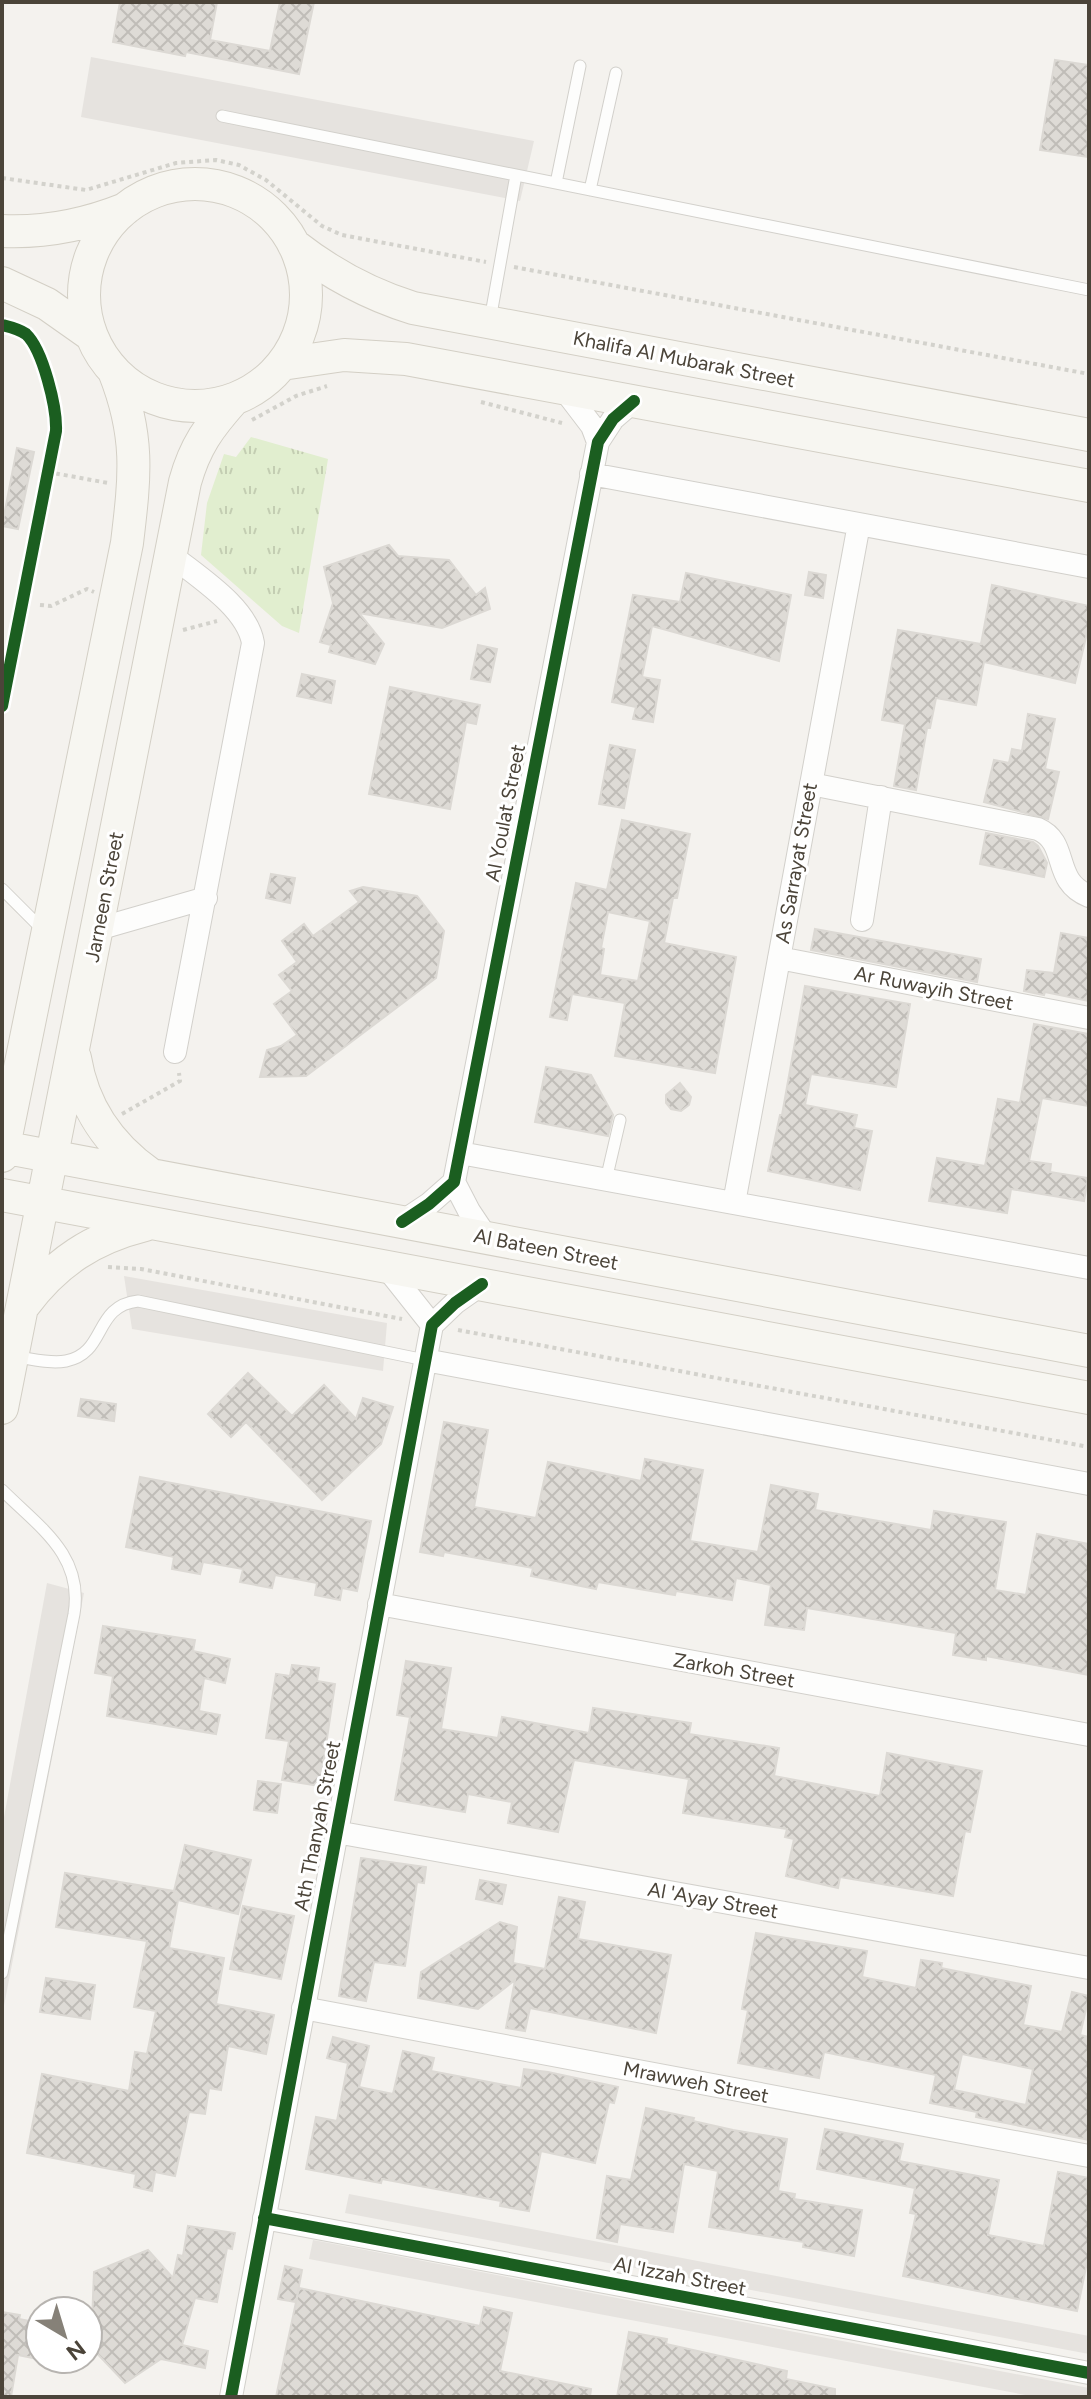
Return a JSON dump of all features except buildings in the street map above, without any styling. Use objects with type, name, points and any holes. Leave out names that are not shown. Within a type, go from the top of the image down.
[{"type":"main road","points":[[2,231],[38,231],[81,225],[148,195],[171,187],[196,184],[220,187],[243,195],[263,207],[281,224],[294,245],[306,284],[305,306],[298,336],[282,364],[260,384],[239,413],[213,405],[169,403],[139,391],[114,371],[101,354],[91,335],[85,312],[84,289],[88,265],[104,234],[127,207]]},
{"type":"main road","name":"Khalifa Al Mubarak Street","points":[[294,245],[338,277],[387,300],[413,308],[1089,435]]},
{"type":"main road","points":[[2,283],[47,304],[91,335]]},
{"type":"main road","points":[[282,364],[344,355],[406,359],[1089,486]]},
{"type":"main road","points":[[3,1150],[127,543],[135,466],[131,424],[114,371]]},
{"type":"main road","name":"Jarneen Street","points":[[2,1408],[190,462],[205,433],[239,413]]},
{"type":"main road","points":[[2,1075],[25,1045]]},
{"type":"main road","points":[[74,1050],[83,1089],[101,1126],[124,1153],[153,1175]]},
{"type":"main road","name":"Al Bateen Street","points":[[3,1150],[53,1156],[1089,1351]]},
{"type":"main road","points":[[2,1195],[1089,1398]]},
{"type":"main road","points":[[22,1308],[54,1269],[74,1254],[111,1234],[153,1223]]},
{"type":"street","points":[[563,388],[595,434]]},
{"type":"street","name":"Al Youlat Street","points":[[454,1182],[591,474],[595,434],[634,401]]},
{"type":"street","points":[[591,474],[1089,567]]},
{"type":"street","name":"As Sarrayat Street","points":[[734,1203],[859,524]]},
{"type":"street","points":[[171,555],[242,615],[251,633],[252,653],[175,1052]]},
{"type":"street","points":[[811,784],[1044,832],[1055,843],[1067,879],[1077,891],[1089,896]]},
{"type":"street","points":[[862,920],[881,797]]},
{"type":"street","points":[[98,929],[206,898]]},
{"type":"street","name":"Ar Ruwayih Street","points":[[779,958],[1089,1018]]},
{"type":"street","points":[[460,1153],[1089,1268]]},
{"type":"street","points":[[402,1222],[454,1182],[487,1238]]},
{"type":"street","points":[[386,1267],[432,1325],[455,1303],[482,1284]]},
{"type":"street","name":"Ath Thanyah Street","points":[[231,2397],[432,1325]]},
{"type":"street","points":[[425,1360],[1089,1484]]},
{"type":"street","name":"Zarkoh Street","points":[[379,1604],[1089,1735]]},
{"type":"street","name":"Al 'Ayay Street","points":[[336,1832],[1089,1968]]},
{"type":"street","name":"Mrawweh Street","points":[[303,2008],[1089,2156]]},
{"type":"street","name":"Al 'Izzah Street","points":[[264,2218],[1089,2373]]},
{"type":"lane","points":[[556,183],[580,66]]},
{"type":"lane","points":[[590,190],[616,73]]},
{"type":"lane","points":[[222,116],[1089,290]]},
{"type":"lane","points":[[490,323],[516,175]]},
{"type":"lane","points":[[2,889],[47,935]]},
{"type":"lane","points":[[606,1180],[620,1120]]},
{"type":"lane","points":[[12,1356],[52,1362],[71,1360],[94,1344],[105,1318],[112,1311],[128,1302],[138,1301],[425,1360]]},
{"type":"lane","points":[[2,1490],[62,1550],[73,1570],[77,1592],[2,1973]]},
{"type":"path","points":[[2,178],[86,190],[176,163],[216,160],[239,165],[266,180],[322,226],[342,235],[1089,374]]},
{"type":"path","points":[[239,413],[266,410],[330,385]]},
{"type":"path","points":[[476,400],[595,434]]},
{"type":"path","points":[[45,487],[49,465],[134,489]]},
{"type":"path","points":[[40,605],[51,606],[87,589],[116,599]]},
{"type":"path","points":[[156,630],[180,630],[242,615]]},
{"type":"path","points":[[101,1126],[180,1081],[175,1052]]},
{"type":"path","points":[[74,1254],[100,1267],[141,1269],[1089,1447]]},
{"type":"green space","points":[[251,437],[328,459],[299,633],[282,626],[201,555],[207,503],[224,454],[236,457]]},
{"type":"shaded area","points":[[91,57],[534,141],[520,201],[81,117]]},
{"type":"shaded area","points":[[124,1276],[387,1323],[383,1371],[132,1329]]},
{"type":"shaded area","points":[[47,1583],[84,1593],[2,2016],[2,1828]]},
{"type":"shaded area","points":[[349,2194],[1089,2336],[1089,2354],[345,2213]]},
{"type":"shaded area","points":[[313,2240],[1089,2388],[1089,2397],[1036,2397],[309,2259]]},
{"type":"cycle path","points":[[2,325],[26,334],[32,342],[43,366],[56,421],[2,706]]},
{"type":"cycle path","points":[[402,1222],[454,1182],[598,442],[613,419],[634,401]]},
{"type":"cycle path","points":[[231,2397],[432,1325],[455,1303],[482,1284]]},
{"type":"cycle path","points":[[264,2218],[1089,2373]]}]
